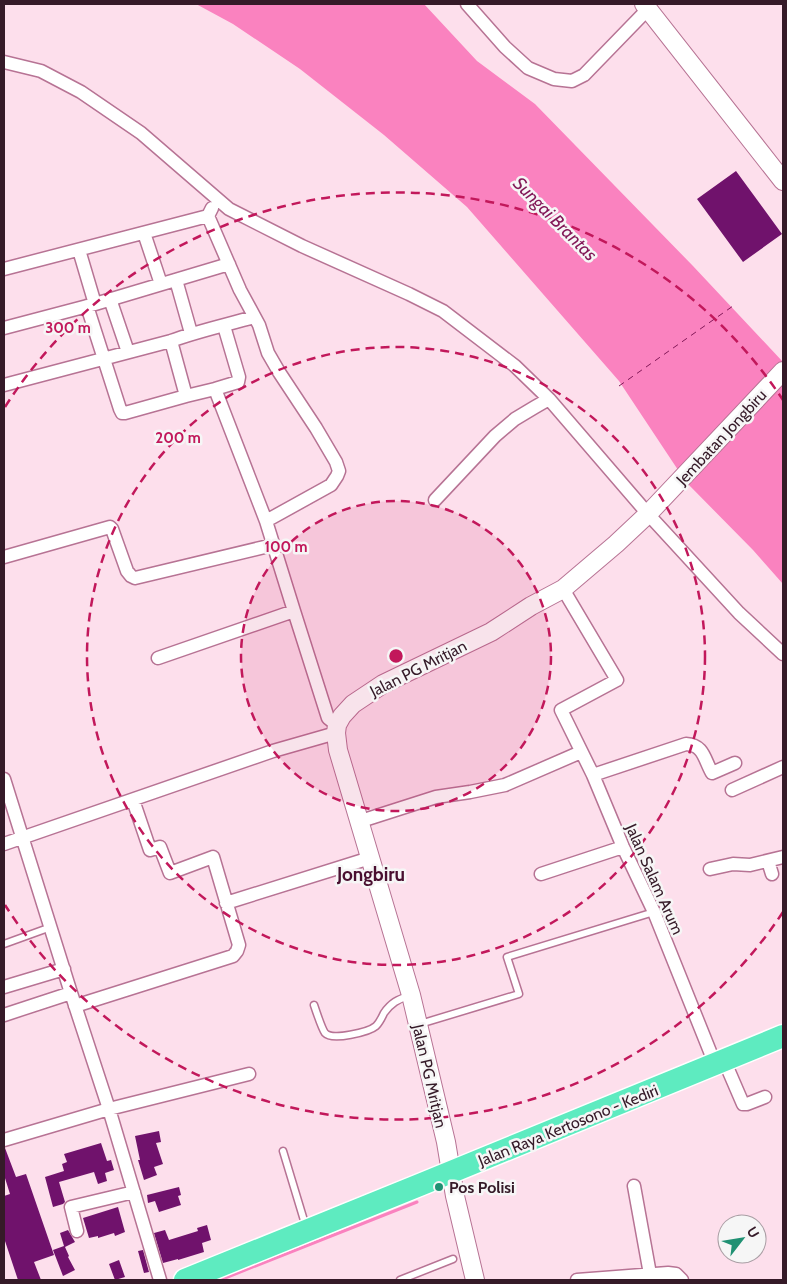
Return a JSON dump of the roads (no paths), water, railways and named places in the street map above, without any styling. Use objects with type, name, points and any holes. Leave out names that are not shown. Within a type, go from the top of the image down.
[{"type":"highway","name":"Jalan Raya Kertosono - Kediri","points":[[185,1280],[783,1036]]},
{"type":"main road","points":[[646,6],[783,181]]},
{"type":"main road","name":"Jembatan Jongbiru","points":[[651,511],[783,371]]},
{"type":"main road","name":"Jalan PG Mritjan","points":[[475,1280],[450,1173],[446,1142],[411,995],[370,858],[361,821],[338,750],[337,729],[342,716],[354,704],[383,684],[491,632],[531,606],[563,589],[651,511]]},
{"type":"street","points":[[467,4],[505,47],[528,68],[554,79],[572,81],[584,75],[646,6]]},
{"type":"street","points":[[4,62],[41,71],[81,92],[141,133],[229,209],[302,246],[443,311],[516,366],[550,399],[739,612],[783,654]]},
{"type":"street","points":[[4,269],[208,216],[217,200]]},
{"type":"street","points":[[208,216],[261,330],[268,353],[316,428],[336,462],[338,471],[331,485],[266,521]]},
{"type":"street","points":[[144,233],[161,284]]},
{"type":"street","points":[[80,250],[104,358],[122,413],[238,382],[239,377],[224,326]]},
{"type":"street","points":[[4,328],[110,300],[229,264]]},
{"type":"street","points":[[176,280],[191,334]]},
{"type":"street","points":[[110,300],[128,352]]},
{"type":"street","points":[[4,386],[254,317]]},
{"type":"street","points":[[171,341],[186,396]]},
{"type":"street","points":[[4,844],[337,729],[328,718],[266,521],[215,389]]},
{"type":"street","points":[[435,500],[495,436],[515,419],[550,399]]},
{"type":"street","points":[[4,557],[110,526],[126,571],[135,578],[274,545]]},
{"type":"street","name":"Jalan Salam Arum","points":[[563,589],[617,680],[561,710],[654,912],[720,1062],[743,1104],[765,1097]]},
{"type":"street","points":[[158,658],[294,612]]},
{"type":"street","points":[[592,775],[686,744],[699,748],[712,773],[735,763]]},
{"type":"street","points":[[361,821],[436,797],[505,785],[581,752]]},
{"type":"street","points":[[732,790],[783,767]]},
{"type":"street","points":[[4,779],[109,1110],[160,1280]]},
{"type":"street","points":[[76,1006],[233,956],[237,952],[239,945],[213,857],[170,873],[160,847],[150,850],[133,800]]},
{"type":"street","points":[[541,874],[623,847]]},
{"type":"street","points":[[710,869],[733,864],[750,865],[783,857]]},
{"type":"street","points":[[226,902],[370,858]]},
{"type":"street","points":[[768,861],[772,874]]},
{"type":"street","points":[[4,987],[64,969]]},
{"type":"street","points":[[4,1015],[71,993]]},
{"type":"street","points":[[4,1140],[109,1110],[249,1074]]},
{"type":"street","points":[[634,1186],[650,1274]]},
{"type":"street","points":[[78,1231],[71,1207],[134,1192]]},
{"type":"street","points":[[577,1280],[668,1273],[676,1274],[682,1280]]},
{"type":"lane","points":[[418,1025],[519,994],[507,957],[654,912]]},
{"type":"lane","points":[[4,944],[51,927]]},
{"type":"lane","points":[[314,1005],[325,1033],[330,1037],[339,1037],[372,1029],[378,1024],[392,1003],[411,995]]},
{"type":"lane","points":[[283,1151],[307,1231]]},
{"type":"lane","points":[[400,1280],[453,1259]]},
{"type":"water","name":"Sungai Brantas","points":[[196,4],[424,4],[477,61],[535,104],[693,266],[783,362],[783,584],[753,550],[686,482],[619,381],[467,207],[384,135],[300,69],[233,24]]},
{"type":"waterway","points":[[220,1280],[417,1202]]},
{"type":"place","name":"Pos Polisi","points":[[439,1187]]},
{"type":"district","name":"Jongbiru","points":[[371,874]]}]
